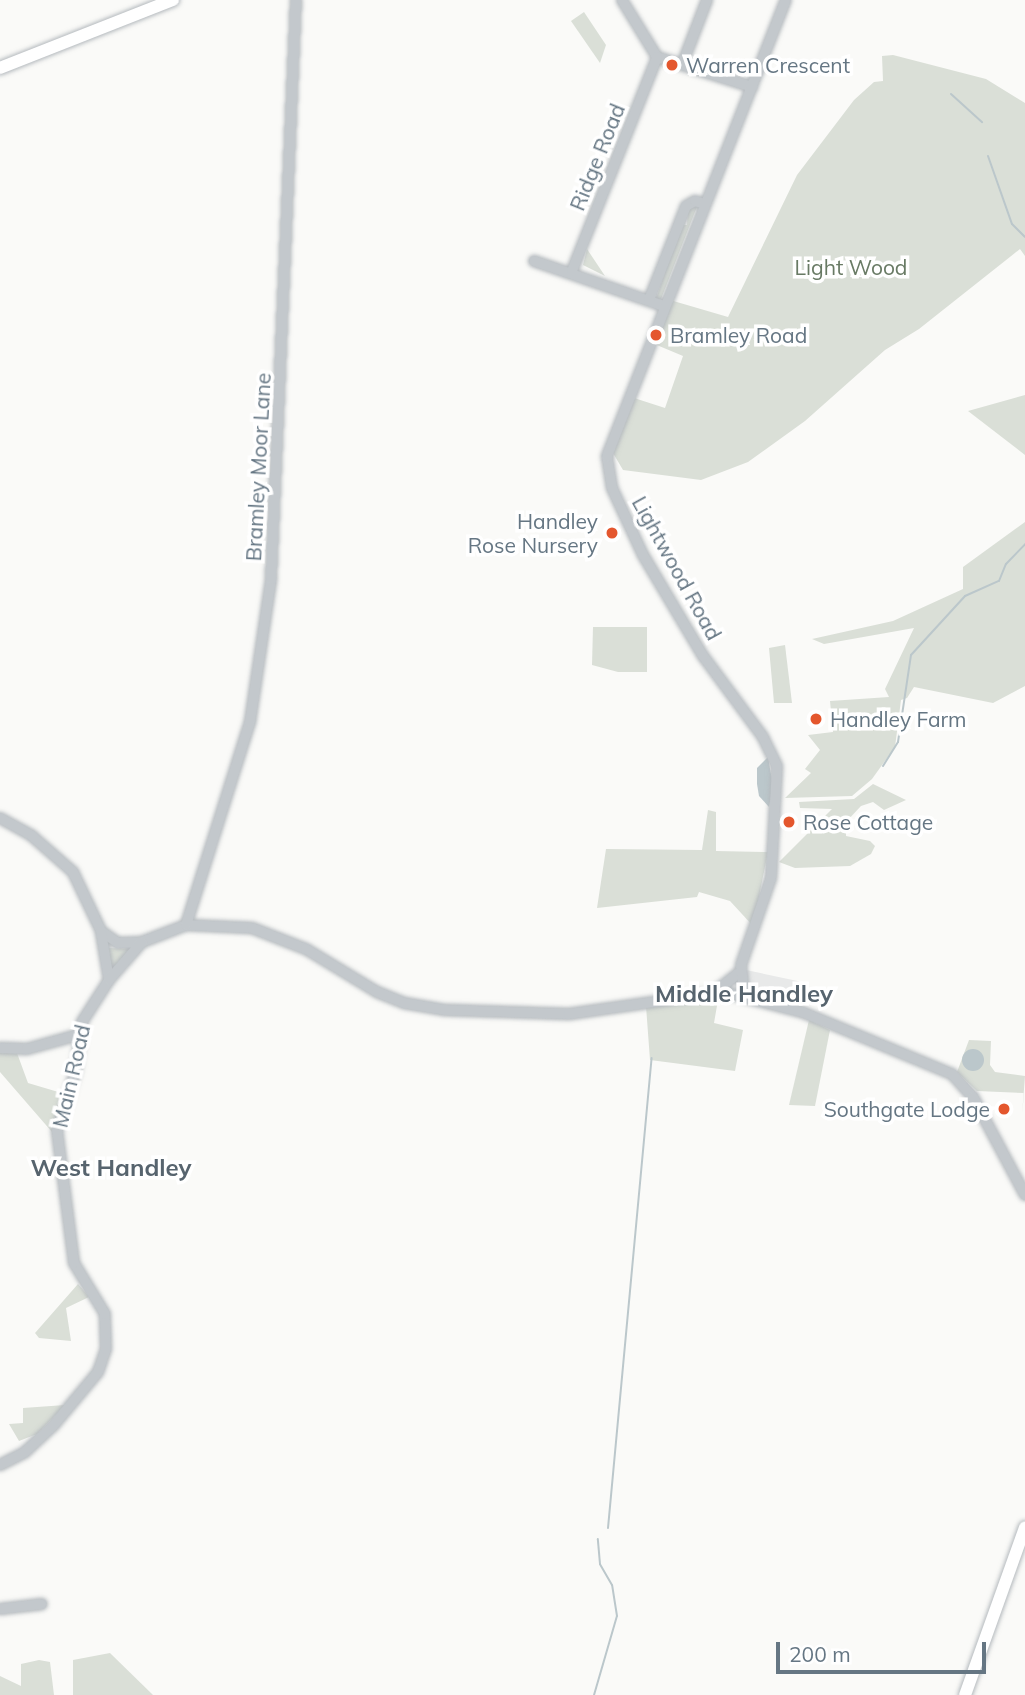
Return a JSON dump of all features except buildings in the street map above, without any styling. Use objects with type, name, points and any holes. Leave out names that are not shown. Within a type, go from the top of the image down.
[{"type":"main road","points":[[0,68],[173,0]]},
{"type":"main road","points":[[965,1695],[1025,1527]]},
{"type":"street","name":"Bramley Moor Lane","points":[[186,925],[250,722],[271,579],[296,0]]},
{"type":"street","points":[[622,0],[657,57],[752,87]]},
{"type":"street","points":[[682,65],[707,0]]},
{"type":"street","name":"Lightwood Road","points":[[744,994],[740,972],[771,878],[777,766],[763,737],[662,588],[620,508],[608,472],[609,444],[786,0]]},
{"type":"street","name":"Ridge Road","points":[[572,271],[657,57]]},
{"type":"street","points":[[649,300],[686,206],[695,201],[705,204]]},
{"type":"street","points":[[534,261],[572,271],[664,306]]},
{"type":"street","points":[[0,818],[32,836],[73,872],[101,932],[109,980]]},
{"type":"street","name":"Main Road","points":[[0,1465],[25,1452],[53,1426],[98,1372],[106,1349],[105,1314],[74,1262],[58,1150],[59,1117],[76,1070],[78,1035],[109,980],[142,942],[186,925],[227,925],[273,933],[377,992],[445,1010],[554,1015],[714,992],[744,994],[802,1012],[952,1074],[973,1097],[1025,1195]]},
{"type":"street","points":[[101,932],[118,943],[142,942]]},
{"type":"street","points":[[714,992],[740,972]]},
{"type":"street","points":[[0,1048],[27,1049],[78,1035]]},
{"type":"street","points":[[0,1609],[42,1604]]},
{"type":"shaded area","points":[[768,757],[773,786],[769,807],[759,796],[757,784],[757,768]]},
{"type":"shaded area","points":[[746,970],[807,983],[799,1006],[749,991],[744,986]]},
{"type":"shaded area","points":[[973,1049],[981,1052],[984,1060],[981,1068],[973,1071],[965,1068],[962,1060],[965,1052]]},
{"type":"green space","points":[[584,12],[606,45],[600,63],[571,21]]},
{"type":"green space","name":"Light Wood","points":[[893,55],[986,79],[1025,103],[1025,256],[1020,249],[919,329],[885,350],[805,421],[748,462],[701,480],[623,470],[613,453],[631,397],[665,408],[683,356],[652,343],[670,300],[728,317],[797,175],[854,100],[874,82],[883,81],[882,56]]},
{"type":"green space","points":[[698,204],[661,299],[656,299],[681,225],[687,225],[688,208]]},
{"type":"green space","points":[[587,249],[605,276],[583,265]]},
{"type":"green space","points":[[1025,395],[1025,455],[968,411]]},
{"type":"green space","points":[[1025,522],[1025,686],[993,703],[914,687],[907,698],[901,700],[895,747],[872,779],[852,796],[785,798],[811,773],[805,769],[820,750],[808,735],[833,732],[830,701],[889,697],[885,689],[914,628],[824,644],[812,639],[893,621],[963,589],[963,567]]},
{"type":"green space","points":[[593,627],[647,627],[647,672],[618,672],[592,665]]},
{"type":"green space","points":[[785,645],[792,703],[774,703],[769,648]]},
{"type":"green space","points":[[873,784],[906,800],[884,810],[873,802],[861,806],[846,822],[846,836],[870,841],[875,846],[871,854],[850,866],[795,868],[779,862],[832,809],[800,808],[799,802],[854,799]]},
{"type":"green space","points":[[708,810],[716,812],[716,851],[768,852],[753,926],[730,901],[699,892],[697,897],[597,908],[606,849],[702,850]]},
{"type":"green space","points":[[109,948],[131,949],[113,971],[110,970]]},
{"type":"green space","points":[[683,1000],[718,1000],[714,1023],[743,1030],[735,1071],[650,1060],[646,1006]]},
{"type":"green space","points":[[809,1020],[830,1030],[815,1106],[789,1105]]},
{"type":"green space","points":[[969,1040],[991,1041],[990,1065],[995,1072],[1025,1076],[1024,1093],[977,1091],[957,1072]]},
{"type":"green space","points":[[0,1053],[17,1053],[28,1083],[65,1094],[52,1132],[0,1072]]},
{"type":"green space","points":[[78,1284],[89,1297],[66,1308],[71,1341],[39,1338],[35,1333]]},
{"type":"green space","points":[[65,1405],[37,1434],[19,1441],[9,1424],[23,1423],[23,1408]]},
{"type":"green space","points":[[110,1653],[153,1695],[73,1695],[73,1660]]},
{"type":"green space","points":[[39,1660],[50,1662],[54,1695],[0,1695],[0,1676],[21,1686],[21,1664]]},
{"type":"waterway","points":[[951,94],[982,122]]},
{"type":"waterway","points":[[988,156],[1012,224],[1025,237]]},
{"type":"waterway","points":[[883,766],[898,742],[911,655],[965,596],[999,581],[1006,564],[1025,544]]},
{"type":"waterway","points":[[608,1528],[652,1058]]},
{"type":"waterway","points":[[594,1695],[617,1616],[612,1585],[600,1564],[598,1539]]},
{"type":"place","name":"Warren Crescent","points":[[672,65]]},
{"type":"place","name":"Bramley Road","points":[[656,335]]},
{"type":"place","name":"Handley Rose Nursery","points":[[612,533]]},
{"type":"place","name":"Handley Farm","points":[[816,719]]},
{"type":"place","name":"Rose Cottage","points":[[789,822]]},
{"type":"place","name":"Southgate Lodge","points":[[1004,1109]]},
{"type":"district","name":"Middle Handley","points":[[744,994]]},
{"type":"district","name":"West Handley","points":[[111,1168]]}]
